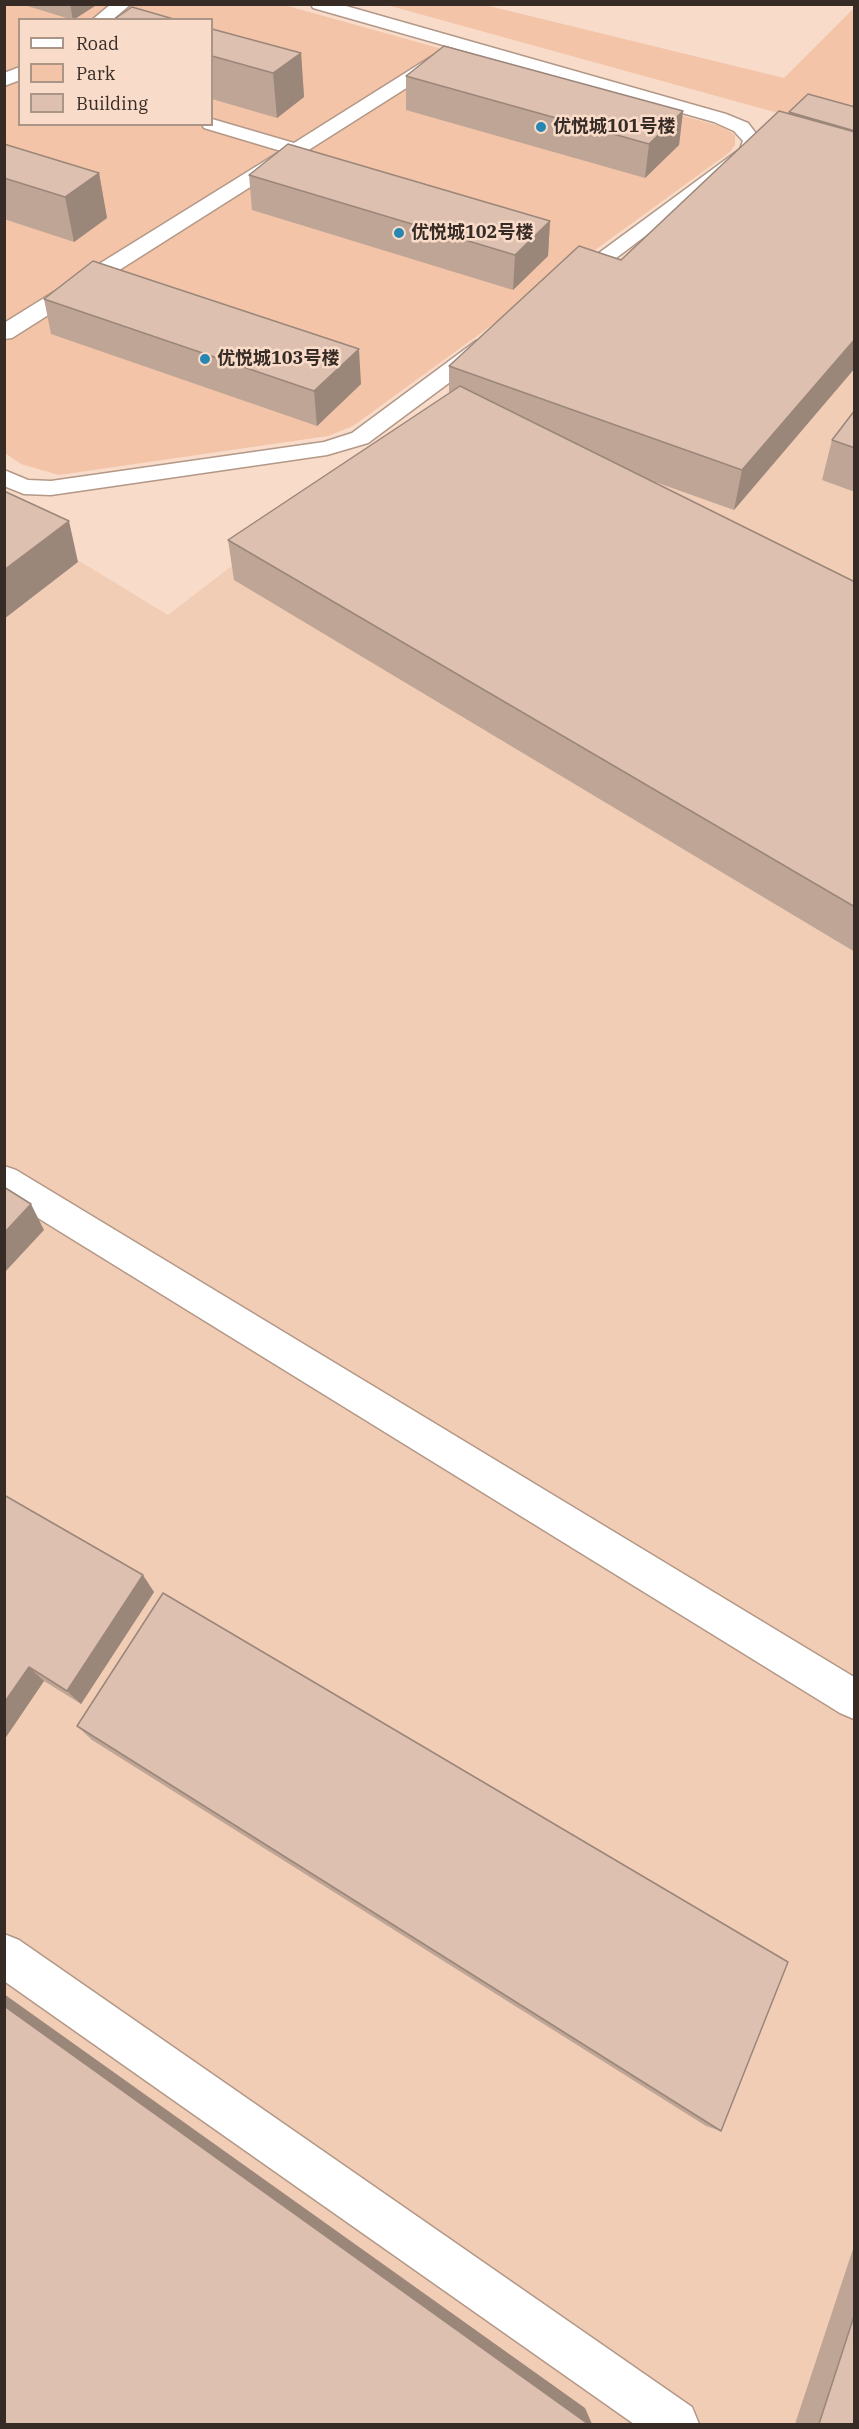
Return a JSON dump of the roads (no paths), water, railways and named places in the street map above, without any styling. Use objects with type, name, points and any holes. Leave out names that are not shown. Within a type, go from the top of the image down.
[{"type":"street","points":[[103,18],[123,4]]},
{"type":"street","points":[[319,4],[720,118],[741,127],[752,140],[749,151],[559,291]]},
{"type":"street","points":[[4,333],[462,45]]},
{"type":"street","points":[[4,81],[18,73]]},
{"type":"street","points":[[213,125],[296,149]]},
{"type":"street","points":[[4,477],[24,487],[51,488],[338,445],[360,438],[502,333]]},
{"type":"street","points":[[4,1180],[855,1699]]},
{"type":"street","points":[[4,1955],[675,2424]]},
{"type":"place","name":"优悦城101号楼","points":[[541,127]]},
{"type":"place","name":"优悦城102号楼","points":[[399,233]]},
{"type":"place","name":"优悦城103号楼","points":[[205,359]]}]
